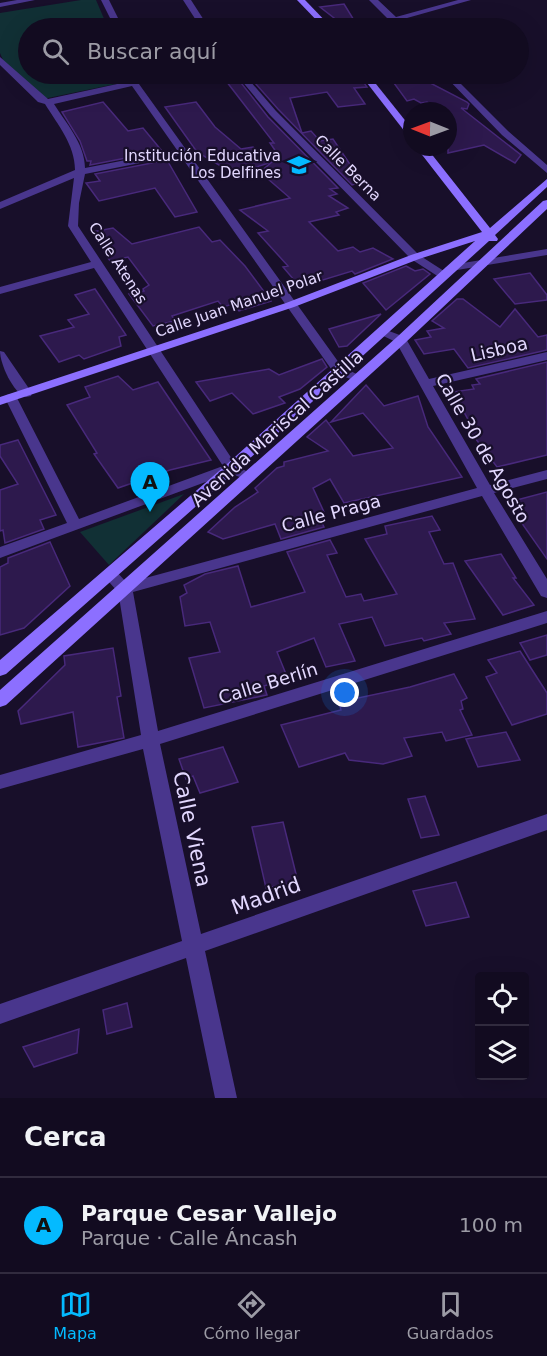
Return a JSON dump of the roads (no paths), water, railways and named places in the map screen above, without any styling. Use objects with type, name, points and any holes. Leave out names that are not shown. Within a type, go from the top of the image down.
[{"type":"main road","points":[[301,0],[318,18]]},
{"type":"main road","points":[[372,84],[403,124]]},
{"type":"main road","points":[[428,156],[500,248]]},
{"type":"main road","name":"Avenida Mariscal Castilla","points":[[0,670],[231,468],[547,182]]},
{"type":"main road","name":"Avenida Mariscal Castilla","points":[[0,700],[401,340],[547,203]]},
{"type":"main road","name":"Calle Juan Manuel Polar","points":[[6,400],[155,351],[415,257],[489,233]]},
{"type":"street","points":[[0,5],[31,0]]},
{"type":"street","points":[[105,0],[114,18]]},
{"type":"street","points":[[187,0],[199,18]]},
{"type":"street","points":[[374,0],[393,18]]},
{"type":"street","points":[[403,18],[467,1]]},
{"type":"street","name":"Calle Atenas","points":[[0,60],[18,78]]},
{"type":"street","name":"Calle Atenas","points":[[25,84],[41,100],[48,102],[75,144],[80,159],[80,172],[74,203],[74,226],[231,468]]},
{"type":"street","points":[[48,102],[129,84]]},
{"type":"street","points":[[135,84],[338,370],[359,378]]},
{"type":"street","name":"Calle Berna","points":[[248,84],[273,113],[415,257],[447,272]]},
{"type":"street","points":[[457,84],[504,133],[547,170]]},
{"type":"street","points":[[0,206],[80,172],[181,152]]},
{"type":"street","points":[[447,272],[547,252]]},
{"type":"street","points":[[0,291],[98,263]]},
{"type":"street","points":[[381,332],[401,340]]},
{"type":"street","name":"Calle 30 de Agosto","points":[[401,340],[424,384],[547,592]]},
{"type":"street","points":[[0,355],[26,393]]},
{"type":"street","name":"Lisboa","points":[[424,384],[547,356]]},
{"type":"street","points":[[6,400],[75,525]]},
{"type":"street","points":[[0,553],[231,468],[249,477]]},
{"type":"street","name":"Calle Praga","points":[[124,589],[547,474]]},
{"type":"street","points":[[110,574],[124,589]]},
{"type":"street","name":"Calle Viena","points":[[124,589],[150,740],[226,1098]]},
{"type":"street","name":"Calle Berlín","points":[[0,782],[150,740],[547,617]]},
{"type":"street","name":"Madrid","points":[[0,1014],[547,822]]},
{"type":"place","name":"Institución Educativa Los Delfines","points":[[299,165]]},
{"type":"place","name":"Parque Cesar Vallejo","points":[[150,512]]}]
